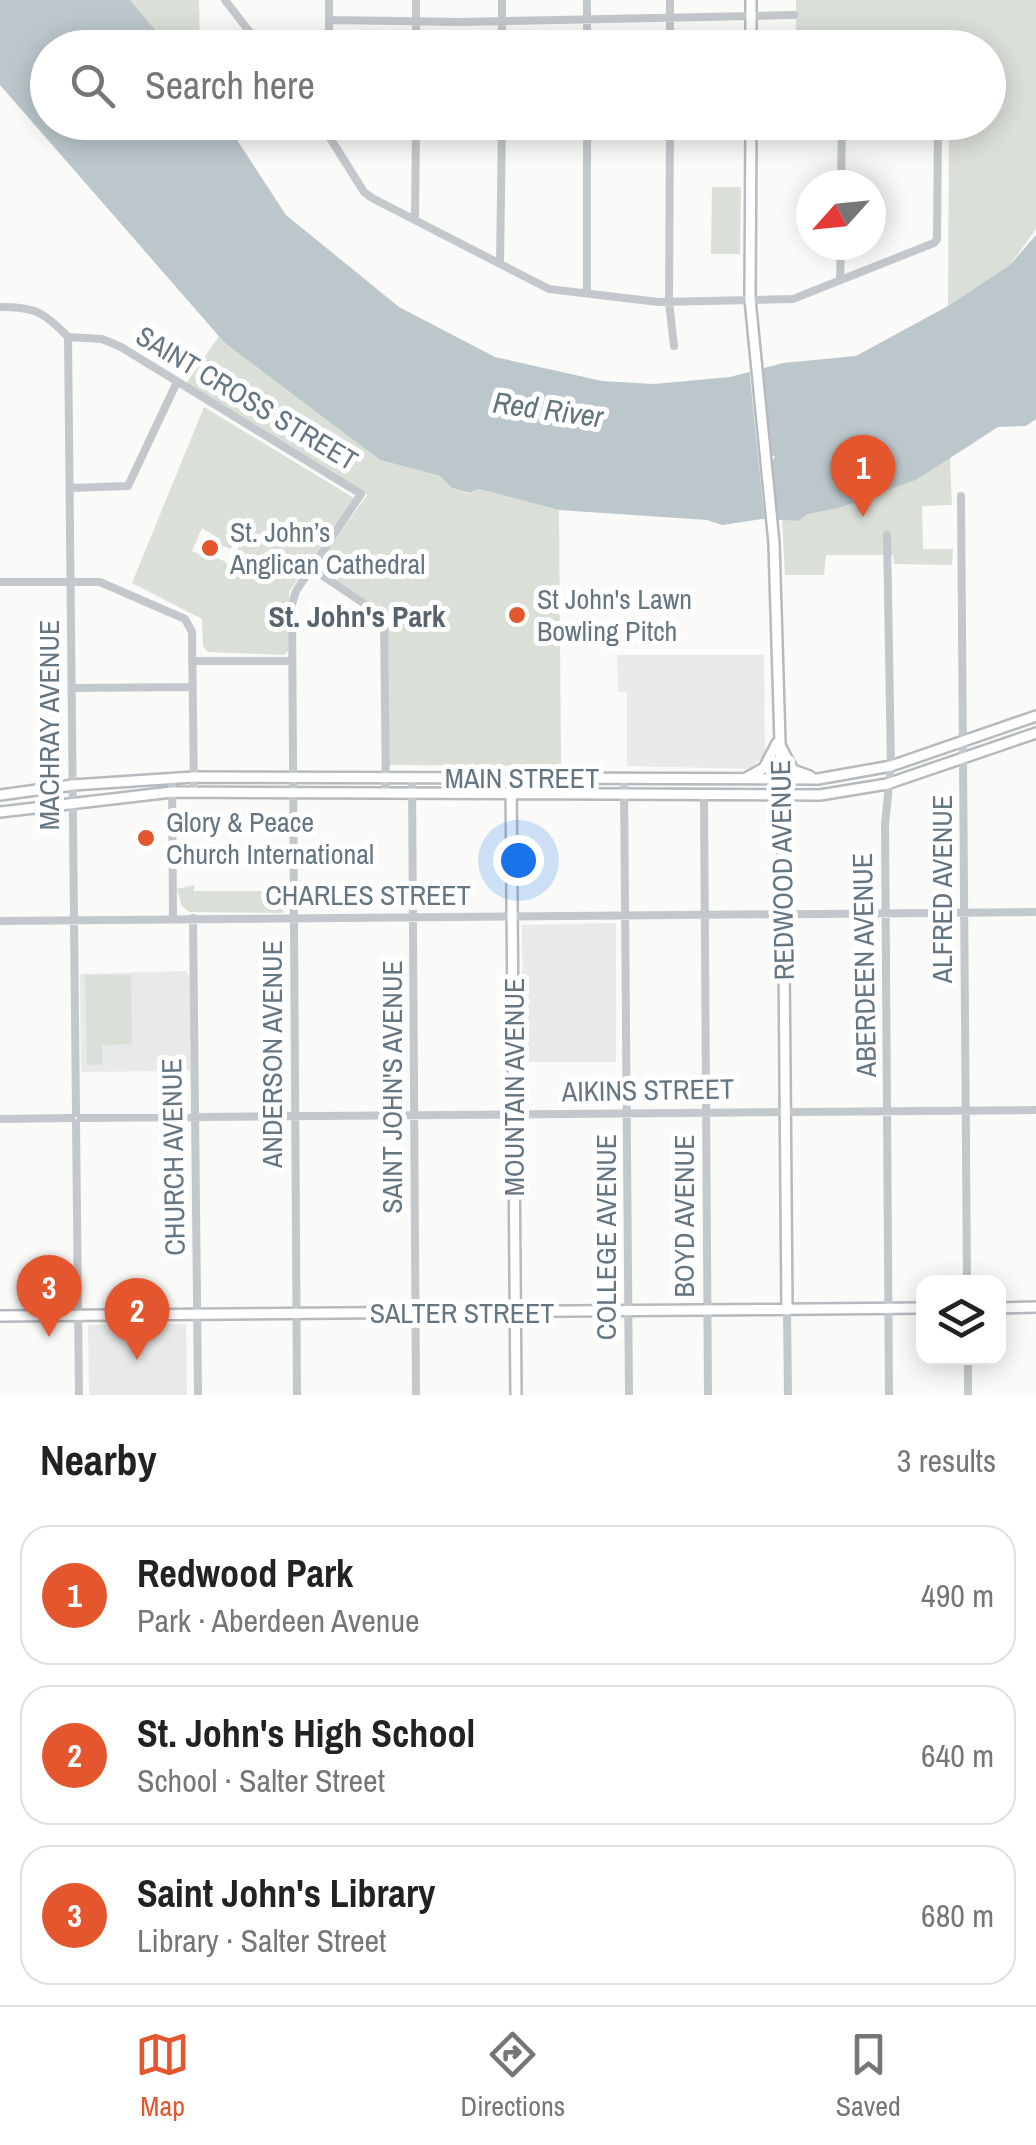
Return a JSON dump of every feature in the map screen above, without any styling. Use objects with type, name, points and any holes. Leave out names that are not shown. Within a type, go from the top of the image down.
[{"type":"main road","points":[[751,0],[751,30]]},
{"type":"main road","name":"REDWOOD AVENUE","points":[[751,140],[750,299],[774,543],[784,914],[787,1310]]},
{"type":"main road","name":"MAIN STREET","points":[[0,795],[194,776],[818,779],[891,766],[1036,716]]},
{"type":"main road","name":"MAIN STREET","points":[[0,812],[172,792],[820,795],[887,784],[1036,734]]},
{"type":"main road","points":[[778,740],[793,770],[818,779]]},
{"type":"main road","points":[[741,780],[764,768],[778,740]]},
{"type":"main road","name":"MOUNTAIN AVENUE","points":[[511,778],[516,1395]]},
{"type":"main road","points":[[1006,1308],[1036,1307]]},
{"type":"main road","name":"SALTER STREET","points":[[0,1316],[916,1308]]},
{"type":"street","points":[[224,0],[248,30]]},
{"type":"street","points":[[233,10],[239,0]]},
{"type":"street","points":[[329,0],[329,30]]},
{"type":"street","points":[[416,0],[416,30]]},
{"type":"street","points":[[502,0],[502,30]]},
{"type":"street","points":[[587,0],[587,30]]},
{"type":"street","points":[[670,0],[670,30]]},
{"type":"street","points":[[329,20],[794,15]]},
{"type":"street","points":[[331,140],[364,192],[549,289],[669,302],[794,299],[938,239],[938,140]]},
{"type":"street","points":[[415,220],[416,140]]},
{"type":"street","points":[[500,264],[502,140]]},
{"type":"street","points":[[586,140],[586,293]]},
{"type":"street","points":[[670,140],[669,302],[674,346]]},
{"type":"street","points":[[842,140],[842,170]]},
{"type":"street","points":[[840,260],[840,280]]},
{"type":"street","name":"SAINT CROSS STREET","points":[[0,308],[33,309],[68,336],[112,343],[361,494]]},
{"type":"street","name":"MACHRAY AVENUE","points":[[68,336],[79,1395]]},
{"type":"street","points":[[70,488],[128,486],[176,382]]},
{"type":"street","name":"ANDERSON AVENUE","points":[[297,1395],[292,604],[296,591],[361,494]]},
{"type":"street","name":"ALFRED AVENUE","points":[[961,496],[967,1275]]},
{"type":"street","name":"ABERDEEN AVENUE","points":[[887,535],[891,766],[887,784],[885,913],[889,1395]]},
{"type":"street","points":[[311,568],[384,616],[386,793]]},
{"type":"street","points":[[0,582],[100,582],[185,619],[192,632],[194,792]]},
{"type":"street","points":[[192,661],[292,660]]},
{"type":"street","points":[[72,688],[192,687]]},
{"type":"street","points":[[172,777],[173,919]]},
{"type":"street","name":"SAINT JOHN'S AVENUE","points":[[412,778],[416,1395]]},
{"type":"street","name":"COLLEGE AVENUE","points":[[624,779],[630,1395]]},
{"type":"street","name":"BOYD AVENUE","points":[[704,796],[708,1395]]},
{"type":"street","name":"CHARLES STREET","points":[[0,921],[1036,912]]},
{"type":"street","name":"CHURCH AVENUE","points":[[192,918],[198,1395]]},
{"type":"street","name":"AIKINS STREET","points":[[0,1118],[1036,1110]]},
{"type":"street","name":"REDWOOD AVENUE","points":[[787,1310],[788,1395]]},
{"type":"street","points":[[968,1365],[968,1395]]},
{"type":"shaded area","points":[[130,0],[199,0],[200,30],[156,30]]},
{"type":"shaded area","points":[[796,0],[1036,0],[1036,229],[1010,265],[948,306],[949,140],[1006,140],[1006,30],[796,30]]},
{"type":"shaded area","points":[[712,187],[741,187],[740,254],[711,254]]},
{"type":"shaded area","points":[[219,336],[380,460],[440,476],[452,488],[470,494],[479,489],[559,510],[561,766],[389,765],[387,615],[316,567],[367,495],[186,384]]},
{"type":"shaded area","points":[[204,407],[354,498],[289,592],[288,651],[284,655],[208,652],[203,646],[202,619],[132,583]],"holes":[[[202,528],[220,539],[218,544],[231,549],[233,543],[239,546],[234,565],[228,567],[213,556],[210,559],[192,551]]]},
{"type":"shaded area","points":[[950,457],[952,505],[922,506],[923,549],[953,549],[952,565],[894,564],[893,555],[826,555],[824,575],[785,575],[782,520],[798,521],[808,514],[839,508],[916,480]]},
{"type":"shaded area","points":[[617,655],[764,655],[765,755],[749,769],[627,766],[627,692],[618,692]]},
{"type":"shaded area","points":[[194,885],[194,891],[274,891],[275,886],[283,886],[283,913],[189,912],[182,906],[177,889]]},
{"type":"shaded area","points":[[616,923],[616,1062],[523,1062],[522,925]]},
{"type":"shaded area","points":[[186,971],[190,977],[190,1071],[81,1072],[80,974]]},
{"type":"shaded area","points":[[85,975],[131,975],[132,1044],[102,1045],[102,1065],[87,1065]]},
{"type":"shaded area","points":[[186,1324],[187,1395],[89,1395],[88,1325]]},
{"type":"water","name":"Red River","points":[[0,0],[130,0],[156,30],[30,30],[30,119],[0,85]]},
{"type":"water","name":"Red River","points":[[48,140],[237,140],[286,215],[399,307],[495,357],[602,381],[654,384],[730,377],[783,363],[856,356],[948,306],[1010,265],[1036,235],[1036,419],[1026,426],[998,427],[916,480],[839,508],[808,514],[798,521],[762,519],[722,525],[707,520],[559,510],[479,489],[470,493],[452,488],[440,476],[380,460],[224,342]]},
{"type":"pier","points":[[763,364],[771,454],[775,457],[772,461],[778,525],[765,524],[749,367]]},
{"type":"place","name":"Redwood Park","points":[[863,517]]},
{"type":"place","name":"St. John’s Anglican Cathedral","points":[[210,548]]},
{"type":"place","name":"St John's Lawn Bowling Pitch","points":[[517,615]]},
{"type":"place","name":"Glory & Peace Church International","points":[[146,838]]},
{"type":"place","name":"Saint John's Library","points":[[49,1337]]},
{"type":"place","name":"St. John's High School","points":[[137,1360]]},
{"type":"district","name":"St. John's Park","points":[[357,616]]}]
